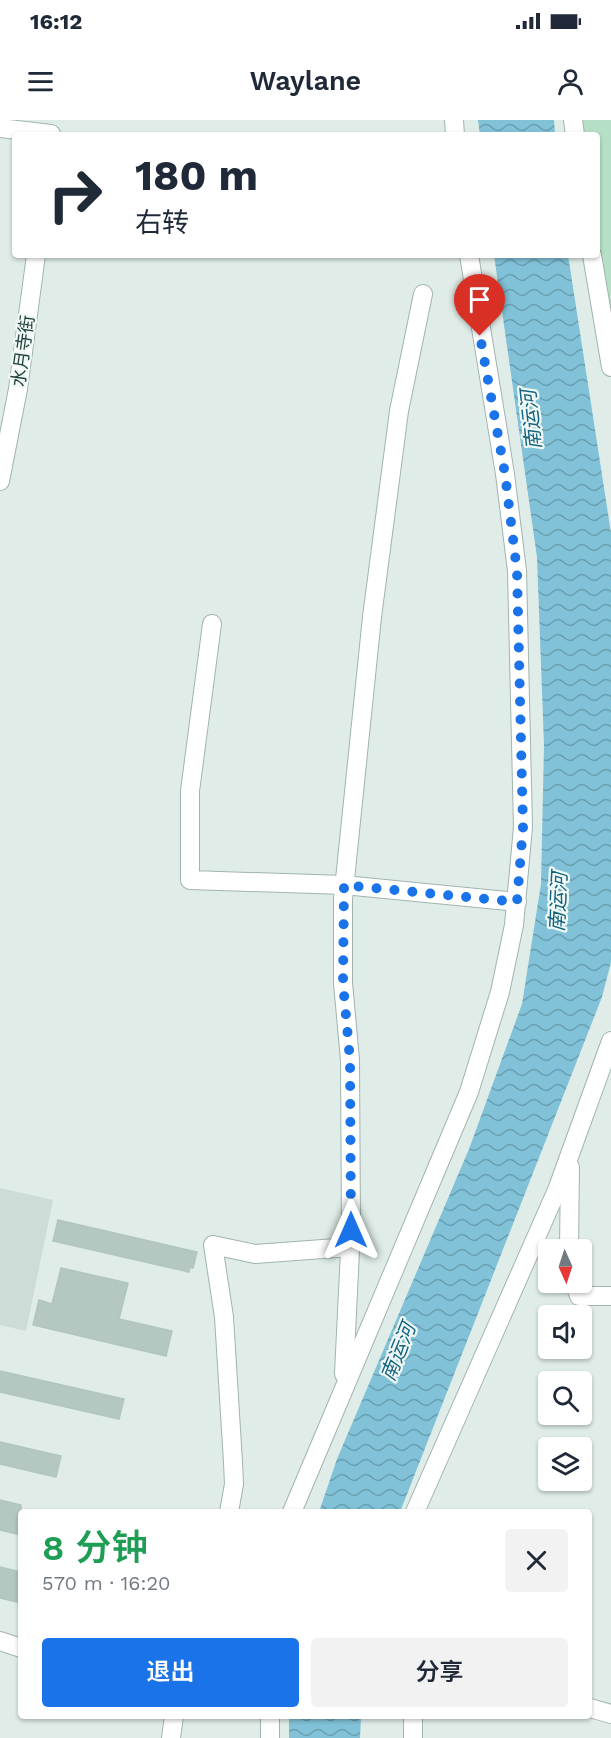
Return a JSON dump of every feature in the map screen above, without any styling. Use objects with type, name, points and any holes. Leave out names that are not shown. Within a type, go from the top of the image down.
[{"type":"street","points":[[0,128],[51,130]]},
{"type":"street","name":"水月寺街","points":[[0,481],[19,379],[36,258]]},
{"type":"street","points":[[293,1509],[469,1092],[500,992],[517,902],[523,827],[517,571],[505,474],[483,356],[469,258]]},
{"type":"street","points":[[593,258],[611,366]]},
{"type":"street","points":[[343,1388],[350,1247],[350,1060],[343,983],[344,885],[355,762],[376,583],[399,411],[423,294]]},
{"type":"street","points":[[212,624],[190,791],[190,880],[344,885],[517,902]]},
{"type":"street","points":[[416,1509],[572,1150],[611,1041]]},
{"type":"street","points":[[569,1239],[572,1150]]},
{"type":"street","points":[[230,1509],[234,1484],[224,1317],[213,1245],[255,1254],[350,1247]]},
{"type":"street","points":[[578,1293],[579,1296],[611,1296]]},
{"type":"street","points":[[0,1641],[18,1647]]},
{"type":"street","points":[[592,1708],[611,1713]]},
{"type":"street","points":[[171,1738],[174,1719]]},
{"type":"street","points":[[270,1719],[270,1738]]},
{"type":"street","points":[[413,1719],[413,1738]]},
{"type":"shaded area","points":[[0,1188],[53,1200],[26,1331],[0,1325]]},
{"type":"green space","points":[[579,120],[611,120],[611,309],[600,258],[600,132],[580,132]]},
{"type":"water","points":[[478,120],[554,120],[555,132],[480,132]]},
{"type":"water","name":"南运河","points":[[494,258],[568,258],[611,533],[611,962],[602,997],[401,1509],[320,1509],[337,1459],[469,1149],[522,1004],[541,884],[544,745],[537,557]]},
{"type":"water","points":[[289,1719],[361,1719],[360,1738],[289,1738]]},
{"type":"building","points":[[58,1220],[197,1252],[193,1268],[190,1267],[189,1272],[53,1241]]},
{"type":"building","points":[[61,1268],[128,1283],[119,1319],[172,1331],[166,1356],[33,1325],[39,1300],[52,1304]]},
{"type":"building","points":[[0,1371],[124,1399],[119,1419],[0,1392]]},
{"type":"building","points":[[0,1442],[61,1456],[56,1477],[0,1464]]},
{"type":"building","points":[[0,1500],[21,1505],[21,1509],[18,1509],[18,1534],[0,1530]]},
{"type":"building","points":[[0,1567],[18,1571],[18,1602],[0,1598]]},
{"type":"route","points":[[351,1230],[350,1060],[343,983],[344,885],[517,902],[523,827],[517,571],[505,474],[480,336]]}]
